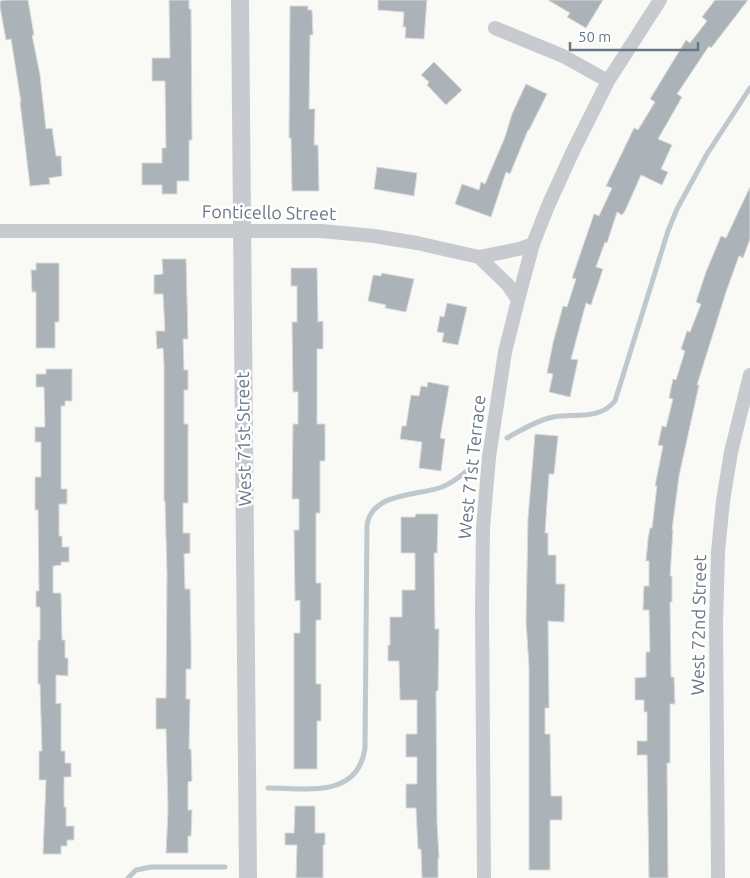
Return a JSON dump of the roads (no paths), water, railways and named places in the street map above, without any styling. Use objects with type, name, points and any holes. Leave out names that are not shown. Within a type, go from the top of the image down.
[{"type":"street","name":"West 71st Street","points":[[240,0],[248,878]]},
{"type":"street","name":"West 71st Terrace","points":[[484,878],[483,528],[495,408],[505,352],[534,244],[566,166],[608,81],[660,0]]},
{"type":"street","points":[[495,28],[563,56],[608,81]]},
{"type":"street","name":"Fonticello Street","points":[[0,231],[322,231],[374,236],[417,243],[480,257],[534,244]]},
{"type":"street","points":[[480,257],[508,285],[518,300]]},
{"type":"street","name":"West 72nd Street","points":[[718,878],[716,623],[718,552],[723,501],[731,452],[750,375]]},
{"type":"waterway","points":[[507,438],[541,420],[561,416],[594,414],[615,401],[668,231],[677,209],[707,154],[750,88]]},
{"type":"waterway","points":[[268,788],[314,789],[328,787],[341,783],[352,776],[360,764],[365,748],[367,525],[371,514],[377,506],[397,497],[432,490],[446,485],[472,467]]},
{"type":"waterway","points":[[128,878],[136,870],[151,867],[225,867]]}]
